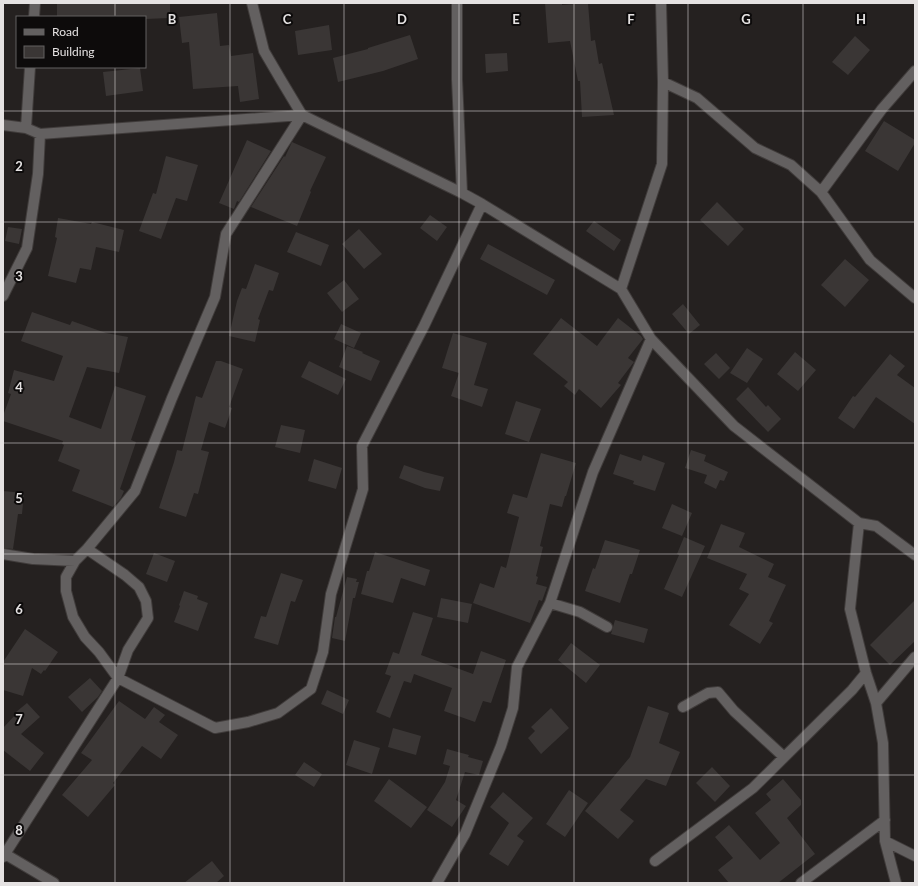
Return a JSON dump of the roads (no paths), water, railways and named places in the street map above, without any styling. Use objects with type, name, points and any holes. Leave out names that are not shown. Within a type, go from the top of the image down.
[{"type":"street","points":[[34,16],[35,3]]},
{"type":"street","points":[[252,3],[264,51],[302,115]]},
{"type":"street","points":[[457,3],[457,79],[462,193]]},
{"type":"street","points":[[621,289],[662,164],[663,82],[661,3]]},
{"type":"street","points":[[26,128],[30,68]]},
{"type":"street","points":[[822,192],[882,109],[915,71]]},
{"type":"street","points":[[663,82],[697,98],[755,148],[791,165],[822,192],[870,260],[915,298]]},
{"type":"street","points":[[302,115],[226,234],[215,297],[172,398],[135,491],[75,561],[66,577],[66,591],[73,617],[85,636],[118,678],[215,728],[248,722],[278,713],[311,689],[324,652],[330,594],[363,489],[362,446],[424,326],[482,204]]},
{"type":"street","points":[[3,125],[26,128],[40,134],[302,115],[462,193],[621,289],[651,339],[734,426],[859,523],[876,526],[915,555]]},
{"type":"street","points":[[3,296],[27,248],[38,174],[40,134]]},
{"type":"street","points":[[437,883],[465,834],[501,746],[513,708],[517,667],[550,604],[593,472],[651,339]]},
{"type":"street","points":[[859,523],[850,609],[866,673],[876,703],[883,743],[885,841],[896,883]]},
{"type":"street","points":[[54,883],[4,856],[118,678],[128,650],[148,618],[146,601],[139,587],[125,575],[87,548]]},
{"type":"street","points":[[3,554],[33,559],[75,561]]},
{"type":"street","points":[[550,604],[580,612],[607,627]]},
{"type":"street","points":[[876,703],[915,657]]},
{"type":"street","points":[[655,861],[753,788],[852,690],[866,673]]},
{"type":"street","points":[[683,707],[708,693],[718,692],[734,712],[784,757]]},
{"type":"street","points":[[801,883],[885,820]]},
{"type":"street","points":[[885,841],[915,856]]}]
